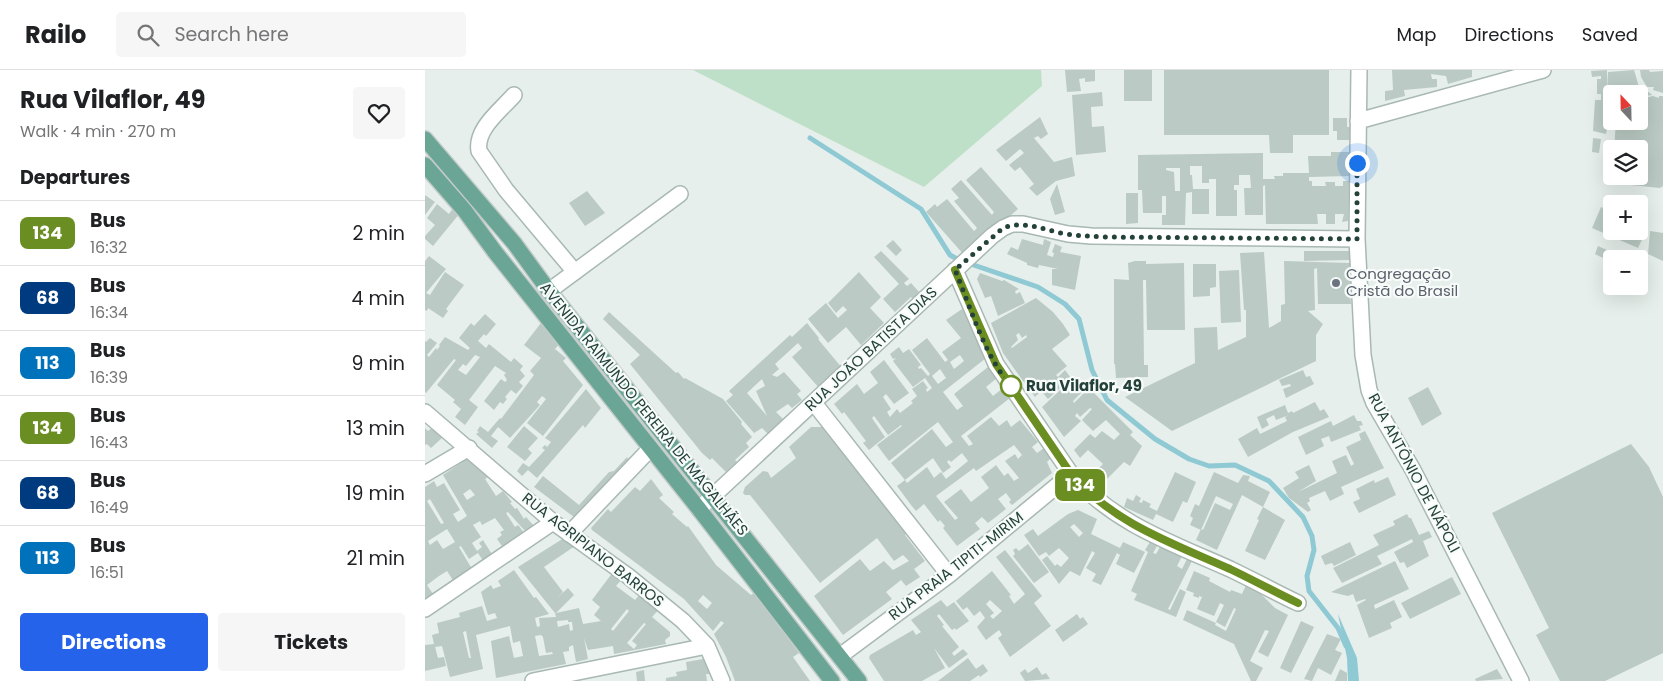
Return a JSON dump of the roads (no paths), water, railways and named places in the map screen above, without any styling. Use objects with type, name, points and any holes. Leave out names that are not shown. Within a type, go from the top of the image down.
[{"type":"main road","name":"AVENIDA RAIMUNDO PEREIRA DE MAGALHÃES","points":[[425,139],[514,243],[549,291],[714,496],[859,681]]},
{"type":"main road","name":"AVENIDA RAIMUNDO PEREIRA DE MAGALHÃES","points":[[425,165],[465,210],[500,259],[699,509],[832,681]]},
{"type":"main road","points":[[743,566],[772,587],[827,654],[839,656]]},
{"type":"street","name":"RUA ANTÔNIO DE NÁPOLI","points":[[1359,70],[1357,239],[1363,355],[1373,403],[1413,470],[1521,681]]},
{"type":"street","points":[[1358,122],[1543,70]]},
{"type":"street","points":[[514,95],[483,130],[478,143],[479,151],[512,198],[575,272]]},
{"type":"street","points":[[549,291],[680,194]]},
{"type":"street","name":"RUA JOÃO BATISTA DIAS","points":[[699,509],[992,236],[1012,224],[1023,224],[1068,234],[1091,236],[1357,239]]},
{"type":"street","points":[[958,268],[996,364],[1071,474],[1098,502],[1120,517],[1152,534],[1298,603]]},
{"type":"street","points":[[814,403],[949,576]]},
{"type":"street","name":"RUA AGRIPIANO BARROS","points":[[425,412],[553,522],[659,600],[707,646],[721,681]]},
{"type":"street","points":[[425,474],[469,448]]},
{"type":"street","points":[[569,534],[650,449]]},
{"type":"street","name":"RUA PRAIA TIPITI-MIRIM","points":[[839,656],[949,576],[1071,474]]},
{"type":"street","points":[[425,609],[553,522]]},
{"type":"street","points":[[533,681],[707,646]]},
{"type":"water","points":[[1338,614],[1357,658],[1359,681],[1348,681],[1347,658]]},
{"type":"waterway","points":[[810,138],[921,209],[950,255],[959,260],[1038,287],[1065,304],[1079,319],[1092,370],[1107,400],[1155,439],[1189,459],[1209,466],[1235,465],[1269,481],[1303,517],[1312,536],[1314,550],[1307,576],[1309,591],[1338,628],[1346,646]]},
{"type":"place","name":"Congregação Cristã do Brasil","points":[[1336,283]]},
{"type":"place","name":"Rua Vilaflor, 49","points":[[1011,386]]}]
